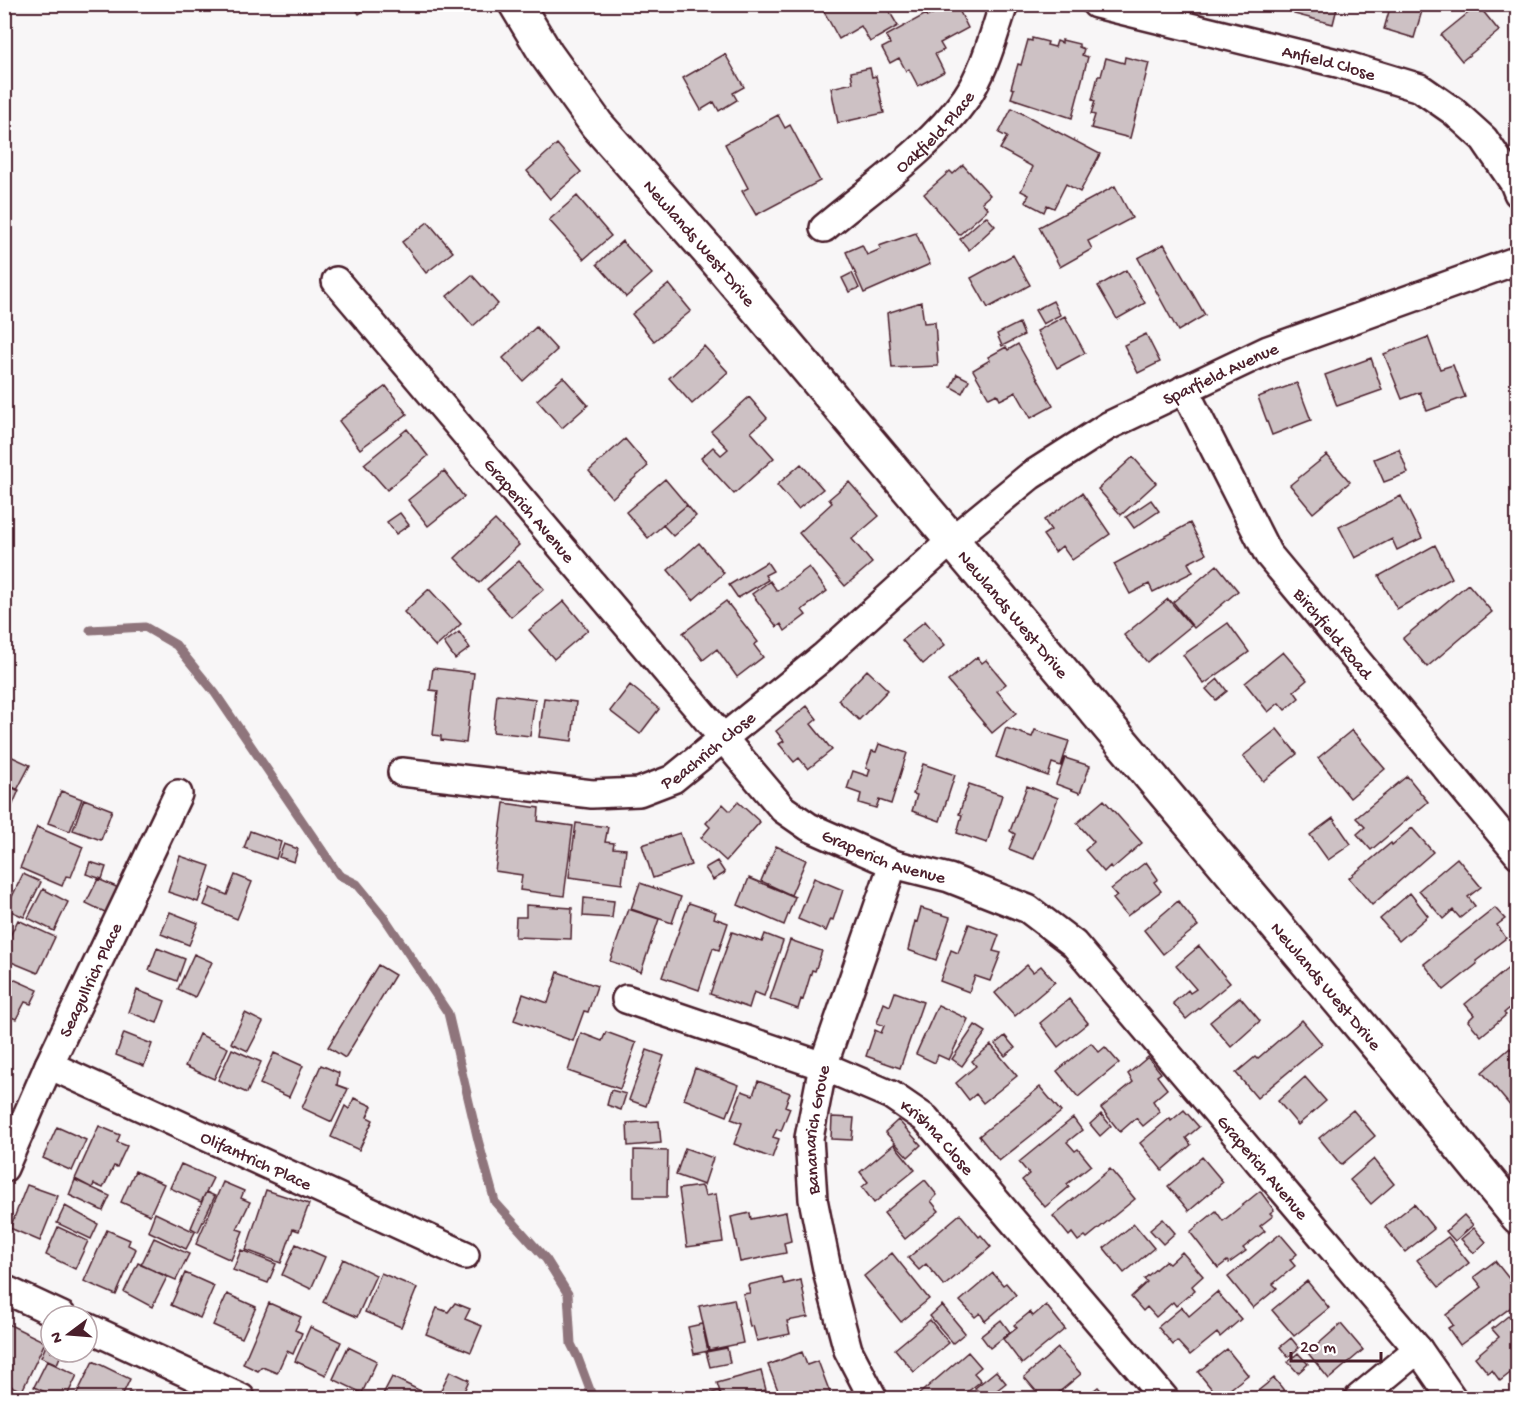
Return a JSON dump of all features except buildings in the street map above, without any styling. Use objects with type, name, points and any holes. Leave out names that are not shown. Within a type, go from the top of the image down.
[{"type":"street","name":"Newlands West Drive","points":[[516,4],[546,54],[597,125],[711,254],[1378,1047],[1518,1217]]},
{"type":"street","name":"Oakfield Place","points":[[824,228],[919,149],[947,122],[967,96],[985,60],[1004,4]]},
{"type":"street","name":"Anfield Close","points":[[1096,4],[1341,64],[1420,88],[1453,111],[1484,139],[1514,183],[1518,193]]},
{"type":"street","name":"Sparfield Avenue","points":[[951,541],[1040,470],[1108,426],[1268,350],[1518,260]]},
{"type":"street","name":"Graperich Avenue","points":[[336,281],[783,809],[809,827],[893,864],[949,878],[1028,909],[1074,944],[1418,1349],[1452,1398]]},
{"type":"street","name":"Birchfield Road","points":[[1184,389],[1268,554],[1518,854]]},
{"type":"street","name":"Peachrich Close","points":[[402,772],[592,794],[639,792],[673,779],[822,657],[951,541]]},
{"type":"street","name":"Seagullrich Place","points":[[4,1168],[49,1065],[178,794]]},
{"type":"street","name":"Bananarich Grove","points":[[873,1398],[848,1350],[829,1279],[813,1199],[809,1138],[823,1066],[893,864]]},
{"type":"street","name":"Krishna Close","points":[[626,999],[823,1066],[891,1095],[926,1119],[1164,1398]]},
{"type":"street","name":"Olifantrich Place","points":[[49,1065],[465,1255]]},
{"type":"street","points":[[4,1289],[39,1305]]},
{"type":"street","points":[[99,1333],[241,1398]]},
{"type":"street","points":[[1359,1398],[1418,1349]]},
{"type":"waterway","points":[[90,630],[145,627],[176,645],[215,693],[339,875],[357,884],[384,917],[448,1013],[495,1202],[546,1259],[568,1294],[571,1344],[593,1398]]}]
